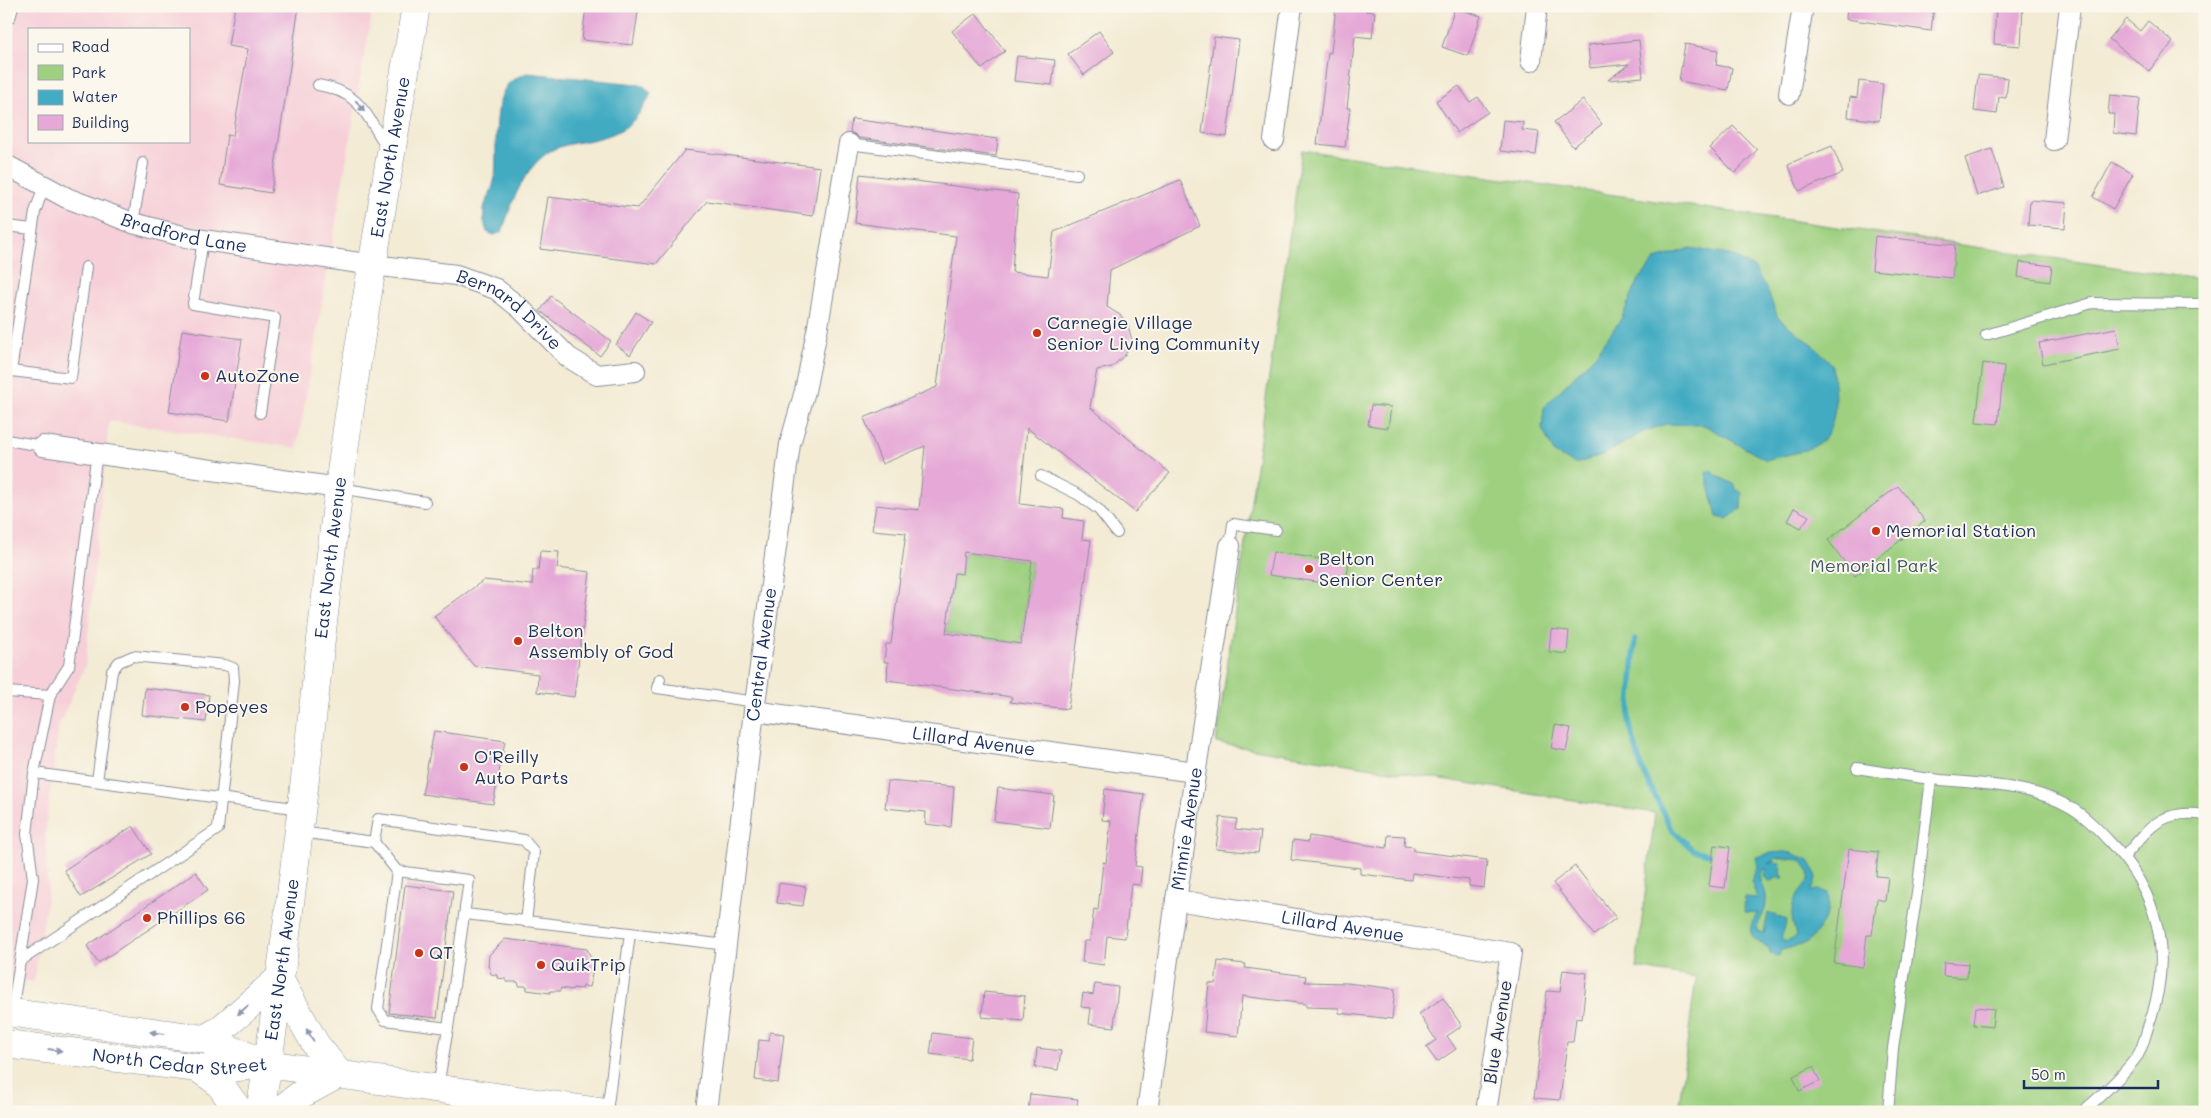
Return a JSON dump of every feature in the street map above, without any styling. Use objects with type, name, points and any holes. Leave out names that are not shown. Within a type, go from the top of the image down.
[{"type":"main road","name":"East North Avenue","points":[[260,1112],[301,820],[339,488],[373,265],[416,6]]},
{"type":"main road","points":[[205,1039],[220,1030],[279,979],[316,1045],[339,1074]]},
{"type":"main road","name":"North Cedar Street","points":[[9,1012],[205,1039],[267,1064]]},
{"type":"main road","name":"North Cedar Street","points":[[6,1044],[198,1068],[219,1069],[267,1064]]},
{"type":"main road","points":[[267,1064],[438,1089],[557,1109],[600,1112]]},
{"type":"main road","points":[[198,1068],[218,1082],[240,1112]]},
{"type":"main road","points":[[278,1112],[300,1095],[339,1074]]},
{"type":"street","points":[[6,14],[8,6]]},
{"type":"street","points":[[1274,140],[1292,6]]},
{"type":"street","points":[[1531,61],[1537,6]]},
{"type":"street","points":[[1789,94],[1803,6]]},
{"type":"street","points":[[2054,140],[2070,6]]},
{"type":"street","name":"Central Avenue","points":[[706,1112],[755,707],[790,444],[805,391],[818,326],[849,144]]},
{"type":"street","name":"Bradford Lane","points":[[6,165],[67,198],[133,223],[203,240],[373,265]]},
{"type":"street","name":"Bernard Drive","points":[[373,265],[456,275],[496,289],[521,309],[568,356],[597,375],[635,371]]},
{"type":"street","points":[[43,446],[97,452],[339,488]]},
{"type":"street","name":"Minnie Avenue","points":[[1147,1112],[1176,900],[1230,546]]},
{"type":"street","name":"Lillard Avenue","points":[[755,707],[1195,772]]},
{"type":"street","name":"Lillard Avenue","points":[[1176,900],[1511,953]]},
{"type":"street","name":"Blue Avenue","points":[[1486,1112],[1511,953]]},
{"type":"lane","points":[[318,86],[333,88],[346,93],[358,102],[391,154]]},
{"type":"lane","points":[[849,144],[1077,174]]},
{"type":"lane","points":[[133,223],[143,163]]},
{"type":"lane","points":[[44,186],[35,212],[8,372],[71,378],[86,267]]},
{"type":"lane","points":[[6,226],[32,229]]},
{"type":"lane","points":[[203,240],[193,304],[274,318],[260,413]]},
{"type":"lane","points":[[1986,335],[2092,303],[2205,304]]},
{"type":"lane","points":[[6,440],[43,446]]},
{"type":"lane","points":[[9,1012],[20,961],[33,879],[27,834],[34,773],[50,695],[69,666],[97,452]]},
{"type":"lane","points":[[1041,476],[1079,495],[1099,510],[1117,533]]},
{"type":"lane","points":[[339,488],[426,502]]},
{"type":"lane","points":[[1230,546],[1233,524],[1276,530]]},
{"type":"lane","points":[[20,961],[218,830],[234,681],[233,668],[224,665],[133,656],[118,662],[112,671],[96,781]]},
{"type":"lane","points":[[660,679],[658,688],[755,707]]},
{"type":"lane","points":[[6,692],[50,695]]},
{"type":"lane","points":[[1857,768],[2031,792],[2068,806],[2094,826],[2124,857],[2138,876],[2153,906],[2161,948],[2157,1002],[2138,1054],[2100,1097],[2082,1112]]},
{"type":"lane","points":[[34,773],[222,798],[374,842],[397,871],[470,880],[438,1089]]},
{"type":"lane","points":[[1888,1112],[1893,1048],[1917,893],[1931,779]]},
{"type":"lane","points":[[2124,857],[2146,832],[2164,817],[2190,812],[2205,815]]},
{"type":"lane","points":[[374,842],[378,819],[524,840],[534,852],[526,922]]},
{"type":"lane","points":[[397,871],[378,1009],[385,1020],[448,1028]]},
{"type":"lane","points":[[465,914],[726,945]]},
{"type":"lane","points":[[607,1112],[630,933]]},
{"type":"shaded area","points":[[6,6],[373,6],[297,448],[109,421],[85,666],[59,725],[45,832],[48,891],[34,982],[6,978]]},
{"type":"green space","name":"Memorial Park","points":[[1302,150],[2205,280],[2205,1112],[1678,1112],[1696,978],[1636,968],[1655,813],[1216,743]]},
{"type":"green space","points":[[964,552],[1032,561],[1021,644],[946,633],[954,573],[962,573]]},
{"type":"water","points":[[527,73],[637,84],[645,87],[651,93],[638,115],[615,133],[593,140],[558,147],[538,161],[524,178],[502,232],[494,235],[487,232],[483,215],[495,177],[496,127],[500,101],[504,90],[510,82]]},
{"type":"water","points":[[1691,248],[1733,256],[1755,269],[1768,292],[1778,318],[1812,344],[1832,364],[1835,407],[1831,427],[1826,436],[1813,447],[1766,460],[1704,425],[1666,424],[1643,432],[1605,454],[1575,464],[1554,453],[1542,428],[1544,407],[1596,354],[1621,319],[1638,281],[1656,259]]},
{"type":"water","points":[[1710,470],[1717,476],[1734,484],[1736,489],[1742,493],[1741,509],[1727,519],[1717,517],[1706,473]]},
{"type":"water","points":[[1771,853],[1792,853],[1809,861],[1816,876],[1815,884],[1811,891],[1819,890],[1828,893],[1829,901],[1824,921],[1807,943],[1781,950],[1779,956],[1770,954],[1768,947],[1752,936],[1752,922],[1757,913],[1744,912],[1745,897],[1757,898],[1751,881],[1758,867],[1756,857]],"holes":[[[1777,858],[1800,860],[1807,867],[1809,878],[1792,909],[1796,937],[1785,942],[1781,939],[1787,920],[1768,913],[1764,933],[1760,932],[1757,928],[1765,910],[1766,901],[1761,876],[1764,869],[1767,869],[1764,876],[1769,882],[1776,878],[1783,878],[1780,873],[1781,863],[1774,862],[1768,864]]]},
{"type":"building","points":[[235,6],[299,6],[271,193],[220,185],[227,135],[233,136],[248,49],[228,46]]},
{"type":"building","points":[[586,6],[639,6],[633,45],[582,40]]},
{"type":"building","points":[[1336,6],[1367,6],[1366,11],[1375,12],[1372,38],[1355,36],[1347,108],[1350,108],[1345,147],[1317,144],[1328,52],[1331,53]]},
{"type":"building","points":[[1847,6],[1934,6],[1931,31],[1846,19]]},
{"type":"building","points":[[1996,6],[2023,6],[2021,46],[1994,44]]},
{"type":"building","points":[[1455,8],[1481,16],[1468,56],[1442,47]]},
{"type":"building","points":[[976,13],[1005,51],[982,69],[952,31]]},
{"type":"building","points":[[2126,19],[2140,31],[2148,21],[2173,42],[2149,71],[2109,39]]},
{"type":"building","points":[[1099,31],[1114,52],[1084,75],[1068,54]]},
{"type":"building","points":[[1214,37],[1239,40],[1227,137],[1202,133]]},
{"type":"building","points":[[1639,40],[1643,77],[1608,80],[1629,64],[1590,68],[1588,45]]},
{"type":"building","points":[[1685,44],[1718,50],[1716,65],[1732,68],[1728,90],[1679,81]]},
{"type":"building","points":[[1017,56],[1055,60],[1052,85],[1014,81]]},
{"type":"building","points":[[1978,75],[2008,78],[2006,98],[1999,97],[1997,114],[1974,111]]},
{"type":"building","points":[[1859,81],[1883,84],[1879,121],[1848,117],[1850,97],[1857,98]]},
{"type":"building","points":[[1459,86],[1470,102],[1478,97],[1488,112],[1457,133],[1436,101]]},
{"type":"building","points":[[2110,95],[2140,98],[2136,136],[2113,133],[2114,114],[2108,114]]},
{"type":"building","points":[[1583,100],[1602,124],[1573,147],[1554,122]]},
{"type":"building","points":[[852,119],[998,139],[996,156],[859,138],[850,132]]},
{"type":"building","points":[[1503,120],[1523,122],[1522,130],[1539,132],[1536,155],[1500,151]]},
{"type":"building","points":[[1733,126],[1757,150],[1735,173],[1710,148]]},
{"type":"building","points":[[1832,146],[1843,173],[1799,191],[1788,164]]},
{"type":"building","points":[[1992,149],[2004,187],[1977,196],[1965,158]]},
{"type":"building","points":[[685,150],[820,167],[813,216],[707,201],[656,264],[540,249],[548,197],[638,208]]},
{"type":"building","points":[[2112,162],[2133,174],[2113,209],[2093,197]]},
{"type":"building","points":[[860,174],[1018,194],[1012,272],[1048,276],[1054,232],[1180,180],[1200,226],[1110,270],[1107,307],[1120,315],[1128,325],[1132,341],[1125,355],[1112,367],[1097,370],[1090,407],[1170,473],[1135,512],[1027,428],[1020,504],[1064,509],[1063,518],[1084,521],[1082,539],[1091,540],[1068,709],[1010,702],[1012,697],[887,680],[888,662],[884,662],[886,644],[891,644],[906,533],[872,530],[876,505],[919,510],[925,446],[882,464],[864,418],[937,387],[956,236],[855,223]],"holes":[[[964,552],[1032,561],[1021,644],[946,633],[954,573],[962,574]]]},
{"type":"building","points":[[2030,200],[2067,203],[2065,228],[2028,225]]},
{"type":"building","points":[[1875,236],[1955,245],[1952,278],[1872,270]]},
{"type":"building","points":[[2020,262],[2052,266],[2050,282],[2018,277]]},
{"type":"building","points":[[551,296],[611,341],[600,356],[540,311]]},
{"type":"building","points":[[636,312],[651,322],[630,355],[616,345]]},
{"type":"building","points":[[2116,328],[2120,349],[2043,364],[2039,343]]},
{"type":"building","name":"AutoZone","points":[[182,330],[242,339],[229,421],[169,412]]},
{"type":"building","points":[[1983,363],[2004,366],[1998,424],[1976,422]]},
{"type":"building","points":[[1371,405],[1391,407],[1388,428],[1368,425]]},
{"type":"building","name":"Memorial Station","points":[[1898,486],[1925,521],[1855,576],[1828,540]]},
{"type":"building","points":[[1794,508],[1809,516],[1801,528],[1787,521]]},
{"type":"building","name":"Belton Assembly of God","points":[[540,551],[559,552],[557,568],[590,572],[574,697],[537,692],[538,674],[474,666],[434,616],[484,580],[532,585],[533,570],[538,570]]},
{"type":"building","name":"Belton Senior Center","points":[[1273,552],[1349,563],[1345,586],[1269,575]]},
{"type":"building","points":[[1551,629],[1569,631],[1567,654],[1549,652]]},
{"type":"building","points":[[145,688],[209,695],[206,722],[142,715]]},
{"type":"building","points":[[1555,725],[1571,728],[1566,751],[1551,748]]},
{"type":"building","name":"O'Reilly Auto Parts","points":[[434,731],[505,741],[493,804],[422,794]]},
{"type":"building","points":[[888,781],[954,787],[951,827],[925,824],[926,812],[885,808]]},
{"type":"building","points":[[998,788],[1054,795],[1050,828],[994,821]]},
{"type":"building","points":[[1105,789],[1144,794],[1135,866],[1142,867],[1140,885],[1131,884],[1125,938],[1107,936],[1104,965],[1082,962],[1084,941],[1090,941],[1094,909],[1098,910],[1103,862],[1106,863],[1111,821],[1102,820]]},
{"type":"building","points":[[1220,817],[1237,819],[1235,829],[1261,832],[1258,853],[1216,849]]},
{"type":"building","points":[[133,826],[151,854],[81,897],[64,870]]},
{"type":"building","points":[[1388,835],[1405,836],[1404,846],[1414,847],[1414,851],[1487,860],[1484,888],[1469,886],[1469,880],[1412,873],[1411,880],[1360,874],[1360,868],[1291,860],[1293,840],[1308,842],[1309,836],[1387,848]]},
{"type":"building","points":[[1714,845],[1730,847],[1725,888],[1709,886]]},
{"type":"building","points":[[1849,849],[1878,852],[1876,876],[1888,877],[1885,901],[1877,899],[1872,935],[1867,935],[1863,967],[1834,963]]},
{"type":"building","points":[[1575,866],[1616,918],[1594,935],[1553,883]]},
{"type":"building","name":"Phillips 66","points":[[196,872],[208,890],[98,963],[87,946]]},
{"type":"building","points":[[779,883],[806,887],[803,906],[777,903]]},
{"type":"building","points":[[405,885],[453,891],[437,1018],[389,1013]]},
{"type":"building","name":"QuikTrip","points":[[505,939],[587,949],[594,966],[589,987],[583,986],[582,989],[573,988],[572,990],[561,988],[560,991],[550,991],[550,993],[527,990],[527,986],[519,986],[518,982],[506,982],[506,979],[497,978],[497,975],[491,974],[488,965],[489,955]]},
{"type":"building","points":[[1218,961],[1246,964],[1245,968],[1306,976],[1305,982],[1347,983],[1395,989],[1392,1019],[1339,1013],[1339,1008],[1306,1007],[1306,1004],[1242,996],[1238,1036],[1204,1032],[1209,983],[1215,984]]},
{"type":"building","points":[[1944,962],[1968,964],[1967,978],[1943,976]]},
{"type":"building","points":[[1563,970],[1587,973],[1582,1019],[1576,1018],[1573,1042],[1567,1042],[1560,1100],[1534,1098],[1547,991],[1560,992]]},
{"type":"building","points":[[1095,984],[1118,987],[1114,1027],[1089,1024],[1091,1008],[1081,1007],[1083,993],[1093,995]]},
{"type":"building","points":[[984,992],[1025,996],[1023,1021],[982,1017]]},
{"type":"building","points":[[1443,998],[1462,1026],[1447,1036],[1456,1049],[1437,1062],[1426,1047],[1436,1040],[1419,1014]]},
{"type":"building","points":[[1976,1007],[1994,1009],[1992,1027],[1974,1025]]},
{"type":"building","points":[[770,1032],[784,1034],[778,1083],[755,1080],[759,1040],[769,1041]]},
{"type":"building","points":[[933,1033],[972,1038],[969,1059],[930,1054]]},
{"type":"building","points":[[1037,1048],[1061,1051],[1058,1070],[1035,1067]]},
{"type":"building","points":[[1813,1067],[1820,1081],[1799,1091],[1793,1076]]},
{"type":"building","points":[[1030,1094],[1078,1099],[1076,1112],[1028,1112]]},
{"type":"waterway","points":[[1635,639],[1629,722],[1641,767],[1671,829],[1693,850],[1709,854]]},
{"type":"place","name":"Carnegie Village Senior Living Community","points":[[1037,333]]},
{"type":"place","name":"AutoZone","points":[[205,376]]},
{"type":"place","name":"Memorial Station","points":[[1876,531]]},
{"type":"place","name":"Belton Senior Center","points":[[1309,569]]},
{"type":"place","name":"Belton Assembly of God","points":[[518,641]]},
{"type":"place","name":"Popeyes","points":[[185,707]]},
{"type":"place","name":"O'Reilly Auto Parts","points":[[464,767]]},
{"type":"place","name":"Phillips 66","points":[[147,918]]},
{"type":"place","name":"QT","points":[[419,953]]},
{"type":"place","name":"QuikTrip","points":[[541,965]]}]
